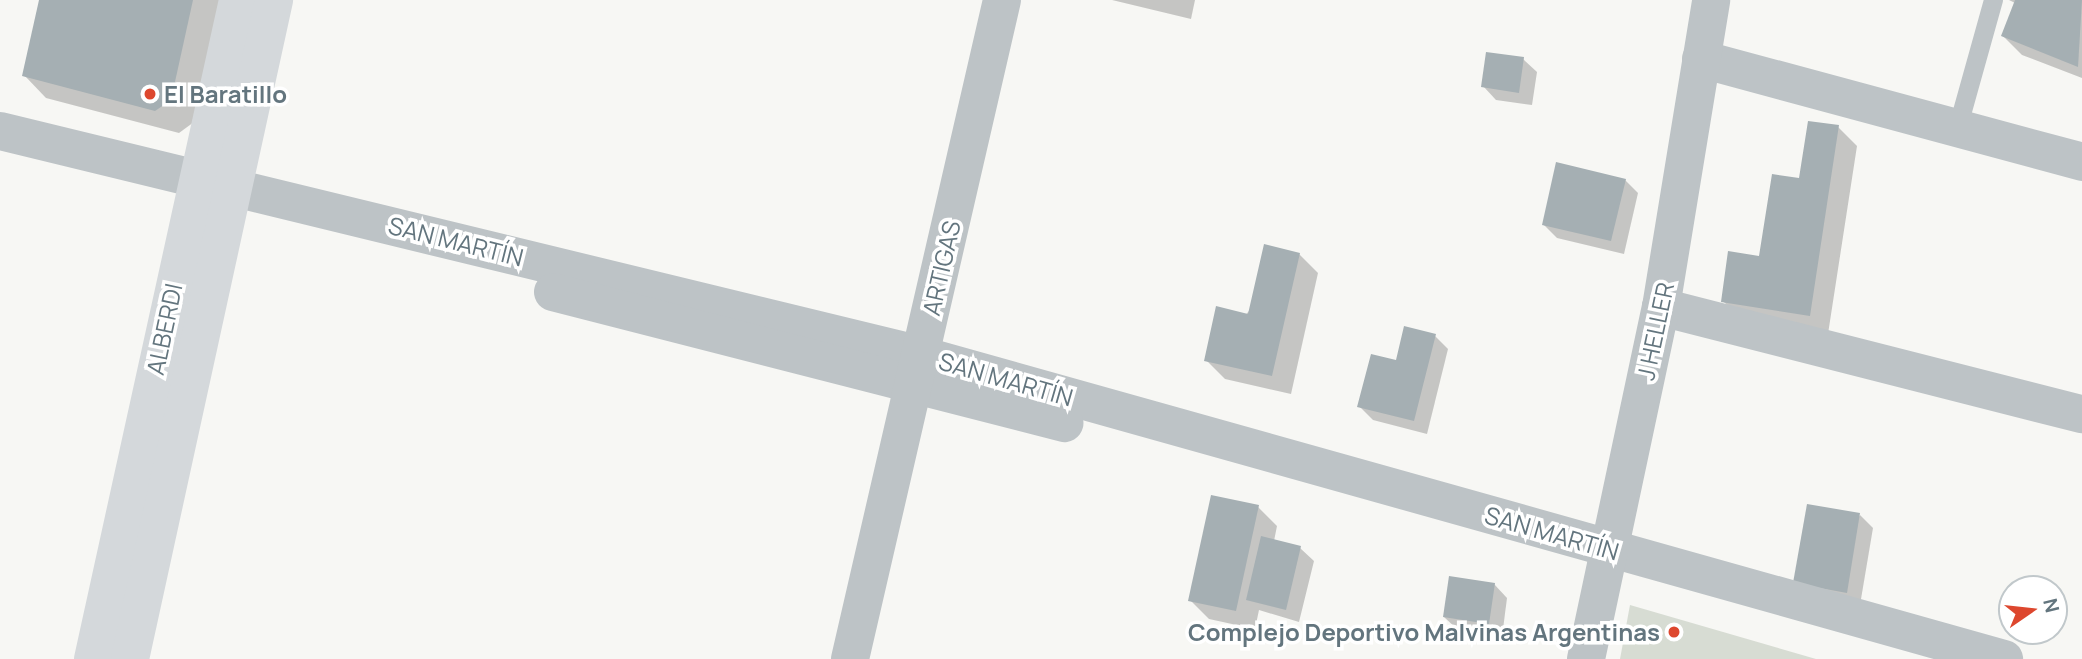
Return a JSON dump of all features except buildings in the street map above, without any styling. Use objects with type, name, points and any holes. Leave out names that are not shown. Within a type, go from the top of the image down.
[{"type":"street","name":"ALBERDI","points":[[130,659],[212,194],[238,0]]},
{"type":"street","name":"ALBERDI","points":[[93,659],[212,194],[274,0]]},
{"type":"street","name":"ARTIGAS","points":[[850,659],[1002,0]]},
{"type":"street","name":"J HELLER","points":[[1586,659],[1605,557],[1661,307],[1711,0]]},
{"type":"street","points":[[1701,59],[1958,125],[2082,162]]},
{"type":"street","name":"SAN MARTÍN","points":[[0,131],[212,194],[918,369],[1605,557],[2004,659]]},
{"type":"street","name":"SAN MARTÍN","points":[[0,156],[212,194]]},
{"type":"street","points":[[1661,307],[2082,414]]},
{"type":"street","name":"SAN MARTÍN","points":[[1605,557],[1934,659]]},
{"type":"lane","points":[[1958,125],[1993,0]]},
{"type":"shaded area","name":"Complejo Deportivo Malvinas Argentinas","points":[[1630,605],[1816,659],[1620,659]]},
{"type":"place","name":"El Baratillo","points":[[150,94]]},
{"type":"place","name":"Complejo Deportivo Malvinas Argentinas","points":[[1674,632]]}]
